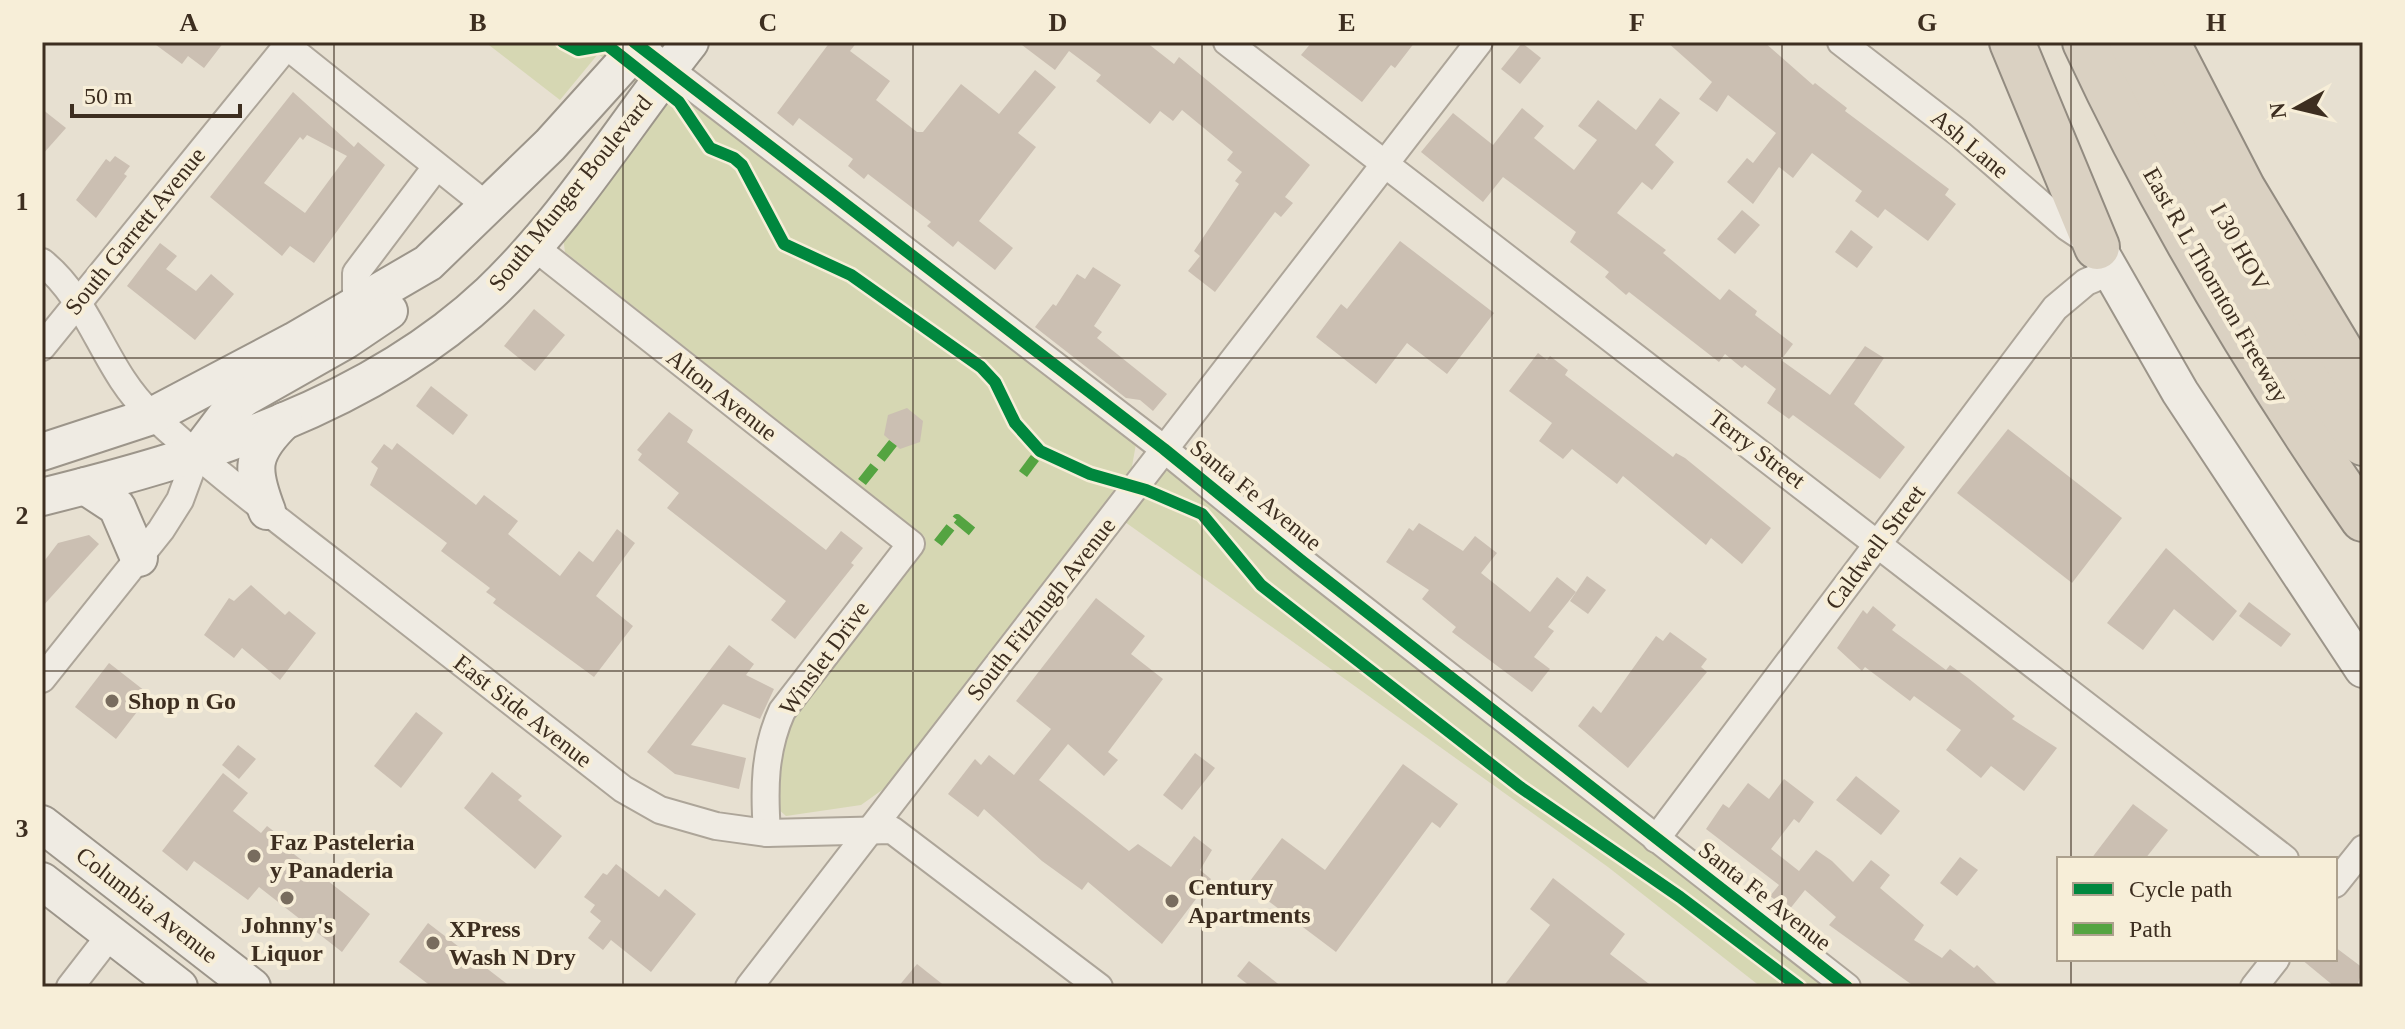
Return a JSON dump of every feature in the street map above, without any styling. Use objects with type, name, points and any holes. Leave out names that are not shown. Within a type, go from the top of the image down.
[{"type":"highway","points":[[2012,42],[2103,260]]},
{"type":"highway","name":"East R L Thornton Freeway","points":[[2085,42],[2166,205],[2228,314],[2363,519]]},
{"type":"highway","name":"I 30 HOV","points":[[2118,42],[2226,251],[2298,371],[2363,467]]},
{"type":"highway","name":"I 30 HOV","points":[[2132,42],[2174,126],[2270,301],[2363,443]]},
{"type":"highway","points":[[2167,42],[2243,189],[2363,388]]},
{"type":"main road","name":"South Munger Boulevard","points":[[42,452],[152,416],[428,263],[550,145],[639,43]]},
{"type":"main road","name":"South Munger Boulevard","points":[[42,497],[197,454],[284,421],[369,381],[432,339],[490,293],[533,246],[679,56]]},
{"type":"main road","points":[[2103,260],[2180,392],[2363,669]]},
{"type":"main road","points":[[197,454],[231,409],[244,398],[346,340],[408,297],[428,263]]},
{"type":"main road","points":[[42,478],[111,451],[143,429],[152,416]]},
{"type":"main road","points":[[267,511],[255,473],[256,460],[261,445],[284,421]]},
{"type":"main road","points":[[85,486],[117,507],[139,558]]},
{"type":"main road","name":"Columbia Avenue","points":[[42,824],[252,987]]},
{"type":"main road","name":"Columbia Avenue","points":[[42,881],[179,987]]},
{"type":"street","name":"Terry Street","points":[[1227,42],[1879,542],[2282,857]]},
{"type":"street","name":"South Fitzhugh Avenue","points":[[749,987],[1479,42]]},
{"type":"street","name":"Ash Lane","points":[[1841,42],[1960,134],[2103,260]]},
{"type":"street","name":"Santa Fe Avenue","points":[[639,43],[679,56],[1164,449],[1847,987]]},
{"type":"street","points":[[288,44],[487,206]]},
{"type":"street","name":"South Garrett Avenue","points":[[42,347],[77,300],[288,44]]},
{"type":"street","points":[[356,305],[356,273],[436,167]]},
{"type":"street","name":"Alton Avenue","points":[[533,246],[911,544]]},
{"type":"street","name":"Caldwell Street","points":[[1656,839],[2055,308],[2086,282],[2103,260]]},
{"type":"street","name":"East Side Avenue","points":[[42,262],[61,277],[131,395],[152,416],[267,511],[623,789],[687,820],[767,833],[892,830],[1099,987]]},
{"type":"street","points":[[42,679],[139,558],[180,500],[197,454]]},
{"type":"street","name":"Winslet Drive","points":[[767,833],[765,767],[772,733],[782,711],[911,544]]},
{"type":"street","points":[[2337,882],[2363,849]]},
{"type":"street","points":[[70,987],[111,934]]},
{"type":"street","points":[[2254,987],[2274,961]]},
{"type":"green space","points":[[485,42],[613,42],[1136,444],[1131,472],[1171,471],[1832,987],[1761,987],[1608,867],[1125,522],[1095,517],[885,788],[861,805],[786,816],[777,808],[779,737],[811,687],[925,537],[565,252],[563,237],[665,106],[598,54],[560,100]]},
{"type":"building","points":[[152,42],[224,42],[204,68],[188,56],[182,64]]},
{"type":"building","points":[[830,42],[857,42],[850,51],[890,81],[876,100],[917,132],[923,132],[961,84],[999,114],[1035,70],[1056,87],[1018,133],[1036,147],[979,221],[1013,248],[995,270],[958,241],[953,247],[927,226],[931,222],[868,174],[864,179],[848,166],[853,159],[799,118],[793,126],[777,113]]},
{"type":"building","points":[[1018,42],[1146,42],[1174,64],[1179,57],[1310,165],[1285,197],[1293,203],[1281,217],[1275,212],[1215,292],[1188,271],[1200,256],[1194,251],[1239,184],[1235,181],[1242,172],[1227,160],[1233,152],[1182,110],[1173,121],[1160,111],[1150,124],[1096,81],[1101,75],[1069,51],[1055,70]]},
{"type":"building","points":[[1312,42],[1415,42],[1395,68],[1391,65],[1362,102],[1301,55]]},
{"type":"building","points":[[1667,42],[1764,42],[1813,85],[1815,83],[1847,108],[1845,111],[1949,189],[1945,195],[1956,204],[1928,241],[1885,209],[1878,218],[1855,201],[1862,191],[1812,153],[1793,178],[1779,167],[1753,204],[1727,182],[1747,158],[1753,163],[1776,133],[1728,95],[1717,112],[1699,99],[1712,82]]},
{"type":"building","points":[[1522,43],[1541,58],[1520,84],[1501,69]]},
{"type":"building","points":[[293,92],[354,147],[358,142],[385,165],[314,263],[290,246],[282,256],[210,197]],"holes":[[[307,135],[347,156],[305,213],[264,183],[300,137],[303,140]]]},
{"type":"building","points":[[1660,98],[1680,113],[1655,145],[1674,162],[1652,190],[1642,182],[1617,213],[1666,250],[1663,253],[1720,300],[1729,289],[1757,311],[1755,315],[1793,344],[1781,360],[1830,395],[1865,346],[1884,358],[1854,404],[1905,447],[1880,479],[1793,415],[1789,419],[1767,403],[1776,389],[1745,365],[1742,368],[1725,354],[1719,362],[1629,292],[1626,295],[1605,277],[1609,272],[1570,242],[1576,232],[1503,177],[1483,202],[1421,152],[1453,113],[1493,145],[1522,108],[1544,126],[1534,138],[1574,170],[1597,140],[1578,126],[1598,100],[1636,130]]},
{"type":"building","points":[[42,109],[66,128],[42,155]]},
{"type":"building","points":[[115,156],[130,166],[124,174],[127,176],[96,218],[76,200],[106,159],[110,162]]},
{"type":"building","points":[[1742,210],[1760,225],[1735,254],[1717,239]]},
{"type":"building","points":[[1851,230],[1873,247],[1857,268],[1835,252]]},
{"type":"building","points":[[1400,241],[1494,313],[1447,374],[1407,343],[1376,384],[1316,337],[1341,304],[1347,309]]},
{"type":"building","points":[[160,243],[177,256],[166,269],[196,291],[211,274],[234,294],[195,340],[127,286]]},
{"type":"building","points":[[1093,267],[1121,285],[1094,326],[1102,332],[1097,338],[1167,394],[1153,411],[1140,400],[1126,398],[1035,327],[1053,304],[1056,306],[1077,274],[1085,279]]},
{"type":"building","points":[[534,309],[565,335],[535,371],[504,346]]},
{"type":"building","points":[[1538,353],[1547,360],[1550,356],[1568,370],[1565,375],[1673,457],[1676,453],[1685,458],[1771,528],[1742,564],[1711,538],[1706,545],[1623,476],[1617,484],[1572,449],[1563,459],[1539,441],[1552,423],[1509,391]]},
{"type":"building","points":[[431,386],[468,415],[453,435],[416,406]]},
{"type":"building","points":[[907,408],[923,421],[920,442],[900,449],[884,435],[888,415]]},
{"type":"building","points":[[669,412],[693,430],[687,442],[826,550],[841,531],[863,548],[851,563],[854,565],[795,639],[771,620],[786,601],[667,508],[679,493],[638,460],[642,454],[637,450]]},
{"type":"building","points":[[2008,429],[2122,518],[2072,583],[1957,493]]},
{"type":"building","points":[[397,443],[476,505],[484,495],[518,521],[508,534],[560,576],[579,551],[593,562],[617,529],[635,543],[596,596],[633,626],[594,677],[493,603],[496,599],[486,592],[490,588],[441,551],[447,543],[370,485],[378,468],[371,462],[384,444],[392,450]]},
{"type":"building","points":[[1419,523],[1463,551],[1475,536],[1497,553],[1481,573],[1530,612],[1557,577],[1576,592],[1548,627],[1554,631],[1534,657],[1550,669],[1532,692],[1452,632],[1456,627],[1422,599],[1429,590],[1386,562],[1409,528],[1413,531]]},
{"type":"building","points":[[89,535],[99,544],[42,607],[42,564],[58,543]]},
{"type":"building","points":[[2166,548],[2237,611],[2213,641],[2174,609],[2143,650],[2107,623]]},
{"type":"building","points":[[1587,576],[1606,590],[1588,614],[1570,601]]},
{"type":"building","points":[[251,585],[285,615],[289,611],[316,633],[280,680],[242,648],[234,658],[204,635],[229,598],[234,601]]},
{"type":"building","points":[[1096,598],[1145,636],[1131,654],[1163,679],[1108,752],[1118,760],[1104,776],[1068,744],[1039,780],[1129,851],[1138,844],[1171,867],[1194,836],[1212,850],[1200,870],[1211,879],[1162,944],[1088,882],[1082,890],[1042,861],[984,809],[978,817],[948,794],[975,759],[981,765],[989,755],[1014,775],[1051,729],[1016,701]]},
{"type":"building","points":[[2249,602],[2291,634],[2281,647],[2239,616]]},
{"type":"building","points":[[1873,606],[1896,625],[1892,630],[1946,670],[1950,665],[2015,716],[2012,719],[2057,748],[2024,791],[1991,766],[1981,778],[1946,750],[1961,730],[1914,696],[1910,701],[1865,667],[1862,671],[1837,648],[1863,610],[1867,614]]},
{"type":"building","points":[[1670,632],[1707,659],[1701,667],[1707,672],[1628,768],[1578,726],[1593,706],[1601,713],[1656,636],[1663,641]]},
{"type":"building","points":[[729,645],[754,664],[746,675],[774,689],[760,719],[723,704],[691,745],[746,758],[739,789],[675,774],[647,752]]},
{"type":"building","name":"Shop n Go","points":[[109,663],[150,695],[116,739],[75,707]]},
{"type":"building","points":[[416,712],[443,733],[401,788],[374,766]]},
{"type":"building","points":[[238,745],[256,759],[239,779],[222,765]]},
{"type":"building","points":[[1195,753],[1215,768],[1182,810],[1163,795]]},
{"type":"building","points":[[1403,764],[1458,804],[1440,828],[1432,822],[1336,952],[1247,885],[1282,838],[1325,870]]},
{"type":"building","points":[[492,772],[522,796],[518,800],[562,836],[535,869],[464,808]]},
{"type":"building","points":[[223,773],[248,793],[233,811],[261,833],[267,826],[289,843],[285,847],[370,914],[342,952],[259,887],[248,900],[194,861],[187,871],[162,851]]},
{"type":"building","points":[[1856,776],[1900,811],[1881,835],[1836,800]]},
{"type":"building","points":[[1784,779],[1814,802],[1799,823],[1794,819],[1771,849],[1799,871],[1816,850],[1853,882],[1871,860],[1890,875],[1880,888],[1924,925],[1914,940],[1942,958],[1950,949],[1974,968],[1977,965],[2000,987],[1915,987],[1829,925],[1836,917],[1805,890],[1789,910],[1770,896],[1779,885],[1706,829],[1723,804],[1729,808],[1748,783],[1769,799]]},
{"type":"building","points":[[2133,804],[2168,830],[2147,857],[2093,857]]},
{"type":"building","points":[[1960,857],[1978,870],[1957,896],[1940,883]]},
{"type":"building","points":[[616,864],[659,897],[665,889],[696,914],[651,972],[611,940],[603,950],[588,938],[601,921],[590,912],[595,905],[584,897],[603,873],[607,875]]},
{"type":"building","points":[[1553,878],[1625,934],[1610,954],[1653,987],[1503,987],[1550,925],[1530,909]]},
{"type":"building","name":"XPress Wash N Dry","points":[[428,923],[511,987],[432,987],[399,962]]},
{"type":"building","points":[[2337,948],[2363,968],[2357,987],[2335,987],[2303,961],[2337,961]]},
{"type":"building","points":[[1249,961],[1282,987],[1251,987],[1237,976]]},
{"type":"building","points":[[917,964],[946,987],[898,987]]},
{"type":"marked path","points":[[862,482],[893,443]]},
{"type":"marked path","points":[[1023,474],[1040,451]]},
{"type":"marked path","points":[[938,543],[957,519],[979,537]]},
{"type":"cycle path","points":[[563,42],[578,50],[607,45],[679,102],[710,148],[734,158],[742,165],[784,244],[851,275],[981,367],[995,382],[1015,423],[1040,451],[1090,474],[1146,490],[1202,514],[1261,585],[1520,787],[1680,897],[1799,987]]},
{"type":"cycle path","points":[[634,42],[1164,449],[1303,562],[1847,987]]},
{"type":"place","name":"Shop n Go","points":[[112,701]]},
{"type":"place","name":"Faz Pasteleria y Panaderia","points":[[254,856]]},
{"type":"place","name":"Johnny's Liquor","points":[[287,898]]},
{"type":"place","name":"Century Apartments","points":[[1172,901]]},
{"type":"place","name":"XPress Wash N Dry","points":[[433,943]]}]
